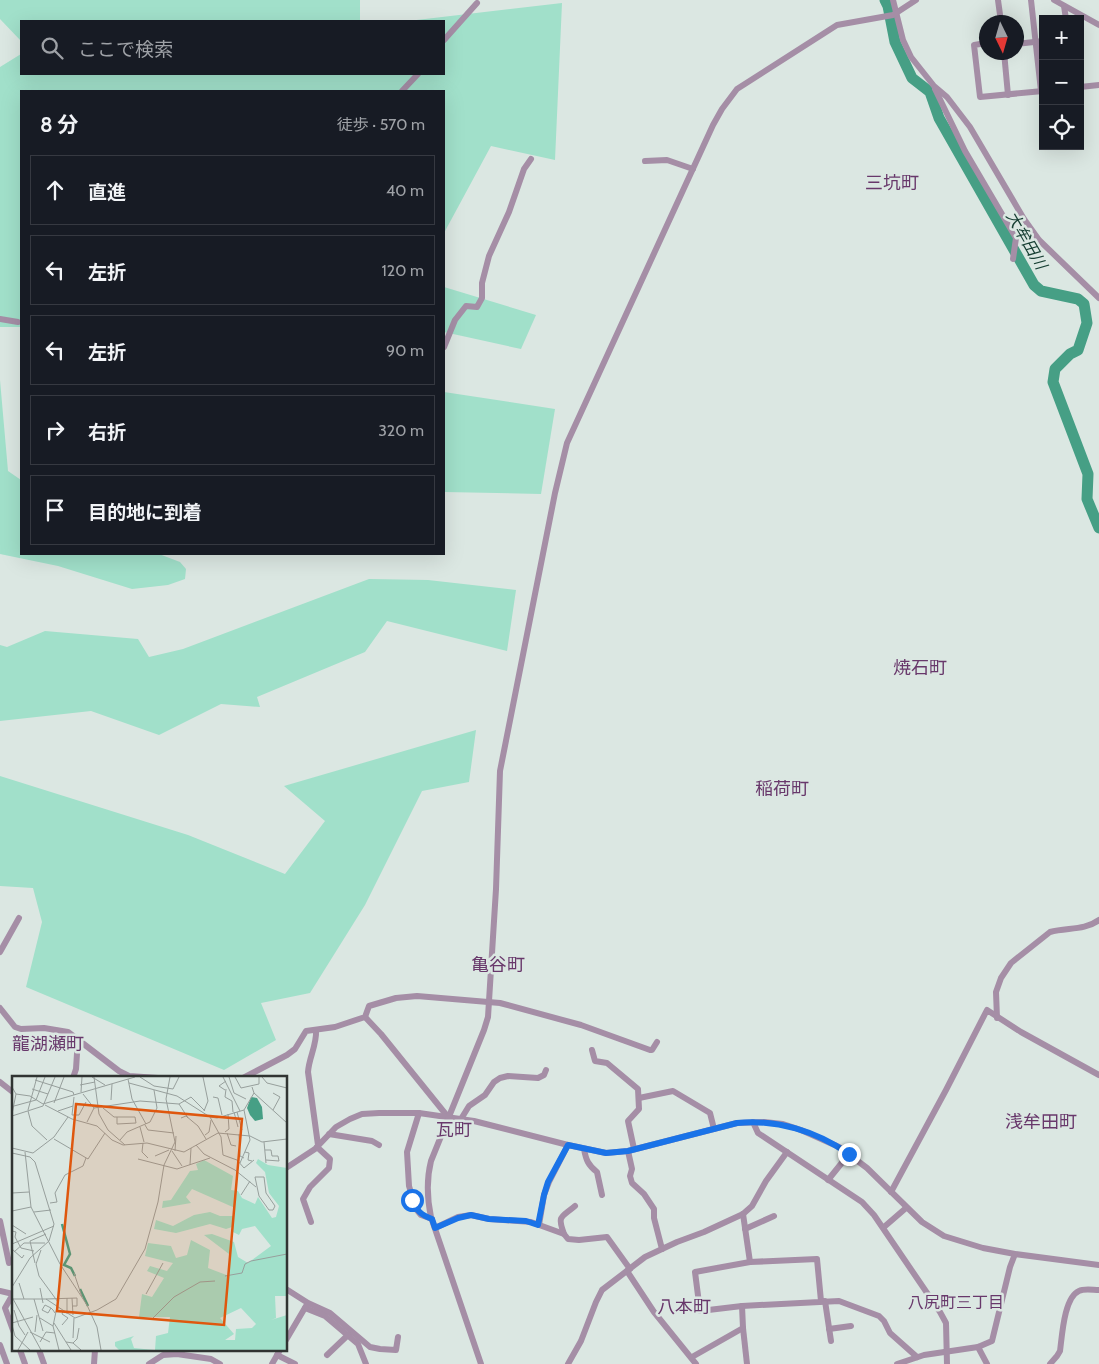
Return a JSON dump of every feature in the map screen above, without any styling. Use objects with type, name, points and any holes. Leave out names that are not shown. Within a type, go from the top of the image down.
[{"type":"street","points":[[893,0],[903,40],[911,57],[934,86],[947,97],[970,127],[1038,240],[1099,298]]},
{"type":"street","points":[[481,1364],[432,1219],[427,1196],[428,1174],[448,1117],[484,1030],[490,1001],[500,771],[567,443],[693,169],[722,109],[737,89],[837,25],[882,18],[897,13],[916,0]]},
{"type":"street","points":[[998,0],[1000,15]]},
{"type":"street","points":[[1031,0],[1039,70]]},
{"type":"street","points":[[1054,0],[1063,3],[1099,26]]},
{"type":"street","points":[[445,39],[477,3]]},
{"type":"street","points":[[1024,43],[1039,42]]},
{"type":"street","points":[[979,45],[974,46],[980,97],[1039,91]]},
{"type":"street","points":[[1005,60],[1008,95]]},
{"type":"street","points":[[403,90],[417,75]]},
{"type":"street","points":[[1084,86],[1099,84]]},
{"type":"street","points":[[934,86],[965,150],[1016,238],[1014,259]]},
{"type":"street","points":[[445,345],[455,320],[466,306],[477,307],[482,298],[482,283],[489,256],[509,212],[524,169],[531,159]]},
{"type":"street","points":[[645,161],[667,160],[693,169]]},
{"type":"street","points":[[0,319],[18,322]]},
{"type":"street","points":[[0,952],[20,918]]},
{"type":"street","points":[[997,1018],[997,985],[1011,963],[1050,932],[1086,928],[1099,920]]},
{"type":"street","points":[[365,1017],[369,1006],[396,998],[417,996],[490,1001],[564,1020],[650,1050],[652,1050],[657,1042]]},
{"type":"street","points":[[0,1008],[15,1027],[21,1029],[44,1028],[68,1032],[119,1071],[129,1076]]},
{"type":"street","points":[[891,1192],[987,1010],[997,1018],[1099,1075]]},
{"type":"street","points":[[247,1076],[295,1049],[306,1031],[335,1027],[365,1017]]},
{"type":"street","points":[[365,1017],[448,1117]]},
{"type":"street","points":[[311,1222],[303,1199],[310,1187],[329,1168],[330,1159],[318,1146],[308,1072],[317,1040],[316,1030]]},
{"type":"street","points":[[74,1076],[76,1069],[78,1038]]},
{"type":"street","points":[[592,1050],[595,1061],[607,1063],[638,1089],[639,1109],[628,1121],[632,1169],[630,1176],[632,1183],[644,1194],[654,1209],[654,1218],[662,1249]]},
{"type":"street","points":[[461,1119],[469,1106],[485,1095],[494,1082],[500,1078],[508,1076],[538,1078],[544,1075],[546,1070]]},
{"type":"street","points":[[0,1082],[12,1091]]},
{"type":"street","points":[[639,1098],[673,1091],[710,1113],[714,1129]]},
{"type":"street","points":[[288,1165],[318,1146],[329,1134],[350,1119],[362,1114],[379,1112],[420,1113],[461,1119],[606,1153],[631,1150],[737,1123],[783,1124],[816,1136],[849,1154],[867,1168],[922,1222],[944,1236],[983,1248],[1015,1254],[1099,1265]]},
{"type":"street","points":[[420,1113],[407,1152],[409,1186],[416,1208],[421,1215],[432,1219]]},
{"type":"street","points":[[753,1122],[758,1133],[862,1202],[884,1227],[946,1323],[947,1364]]},
{"type":"street","points":[[329,1134],[372,1141],[379,1145]]},
{"type":"street","points":[[538,1225],[548,1182],[568,1145]]},
{"type":"street","points":[[584,1149],[586,1160],[597,1172],[602,1195]]},
{"type":"street","points":[[568,1364],[582,1341],[602,1290],[645,1257],[743,1214],[752,1206],[787,1152]]},
{"type":"street","points":[[828,1180],[849,1154]]},
{"type":"street","points":[[575,1206],[561,1218],[560,1222],[564,1234],[568,1239],[579,1240],[608,1237],[654,1312],[696,1364]]},
{"type":"street","points":[[884,1227],[906,1208]]},
{"type":"street","points":[[743,1214],[750,1262]]},
{"type":"street","points":[[435,1228],[458,1218],[471,1215],[489,1219],[526,1221],[564,1234]]},
{"type":"street","points":[[745,1229],[774,1216]]},
{"type":"street","points":[[0,1221],[12,1263],[0,1262]]},
{"type":"street","points":[[897,1364],[917,1357],[978,1347],[992,1341],[1010,1267],[1015,1254]]},
{"type":"street","points":[[831,1341],[823,1301],[817,1259],[750,1262],[695,1272],[700,1311],[742,1306],[823,1301],[839,1301],[879,1316],[890,1333],[917,1357]]},
{"type":"street","points":[[1050,1364],[1060,1351],[1065,1315],[1072,1296],[1079,1291],[1099,1290]]},
{"type":"street","points":[[288,1291],[325,1316],[358,1344],[364,1363]]},
{"type":"street","points":[[12,1296],[5,1308],[12,1327]]},
{"type":"street","points":[[307,1305],[330,1313],[370,1347],[396,1350],[398,1336]]},
{"type":"street","points":[[288,1337],[307,1305]]},
{"type":"street","points":[[742,1306],[747,1364]]},
{"type":"street","points":[[829,1329],[851,1326]]},
{"type":"street","points":[[692,1357],[743,1328]]},
{"type":"street","points":[[328,1355],[348,1335]]},
{"type":"street","points":[[0,1345],[7,1364]]},
{"type":"street","points":[[978,1347],[987,1364]]},
{"type":"street","points":[[21,1352],[25,1364]]},
{"type":"street","points":[[40,1352],[44,1364]]},
{"type":"street","points":[[210,1352],[211,1358]]},
{"type":"street","points":[[272,1364],[278,1353],[295,1364]]},
{"type":"street","points":[[149,1364],[163,1355],[177,1354],[211,1358],[220,1364]]},
{"type":"green space","points":[[0,0],[360,0],[360,20],[20,20],[20,40],[0,19]]},
{"type":"green space","points":[[562,3],[555,160],[491,146],[445,231],[445,90],[20,90],[20,327],[0,327],[0,67],[20,55],[20,75],[445,75],[445,20],[417,20]]},
{"type":"green space","points":[[445,287],[536,315],[521,349],[445,332]]},
{"type":"green space","points":[[0,380],[8,471],[20,479],[20,555],[162,555],[180,562],[186,569],[185,579],[168,585],[132,589],[58,566],[0,554]]},
{"type":"green space","points":[[445,392],[555,409],[541,494],[445,492]]},
{"type":"green space","points":[[369,579],[428,580],[516,590],[507,651],[387,621],[365,652],[257,697],[260,707],[221,704],[159,735],[91,711],[0,721],[0,645],[7,647],[45,631],[138,639],[149,657],[183,649]]},
{"type":"green space","points":[[476,730],[469,782],[422,791],[365,905],[310,993],[261,1003],[276,1040],[224,1070],[26,987],[42,922],[33,888],[0,886],[0,776],[188,835],[285,874],[325,821],[284,786]]},
{"type":"waterway","name":"大牟田川","points":[[885,0],[888,6],[895,42],[912,78],[930,92],[939,118],[1034,285],[1041,291],[1078,299],[1084,304],[1087,323],[1078,350],[1070,354],[1055,369],[1053,382],[1088,474],[1087,499],[1099,528]]},
{"type":"district","name":"三坑町","points":[[892,183]]},
{"type":"district","name":"焼石町","points":[[920,668]]},
{"type":"district","name":"稲荷町","points":[[782,789]]},
{"type":"district","name":"亀谷町","points":[[498,965]]},
{"type":"district","name":"龍湖瀬町","points":[[48,1044]]},
{"type":"district","name":"浅牟田町","points":[[1041,1122]]},
{"type":"district","name":"瓦町","points":[[454,1130]]},
{"type":"district","name":"八尻町三丁目","points":[[956,1302]]},
{"type":"district","name":"八本町","points":[[684,1307]]},
{"type":"route","points":[[412,1200],[421,1215],[432,1219],[435,1228],[458,1218],[471,1215],[489,1219],[526,1221],[538,1225],[548,1182],[568,1145],[606,1153],[628,1151],[737,1123],[764,1122],[783,1124],[816,1136],[849,1154]]}]
